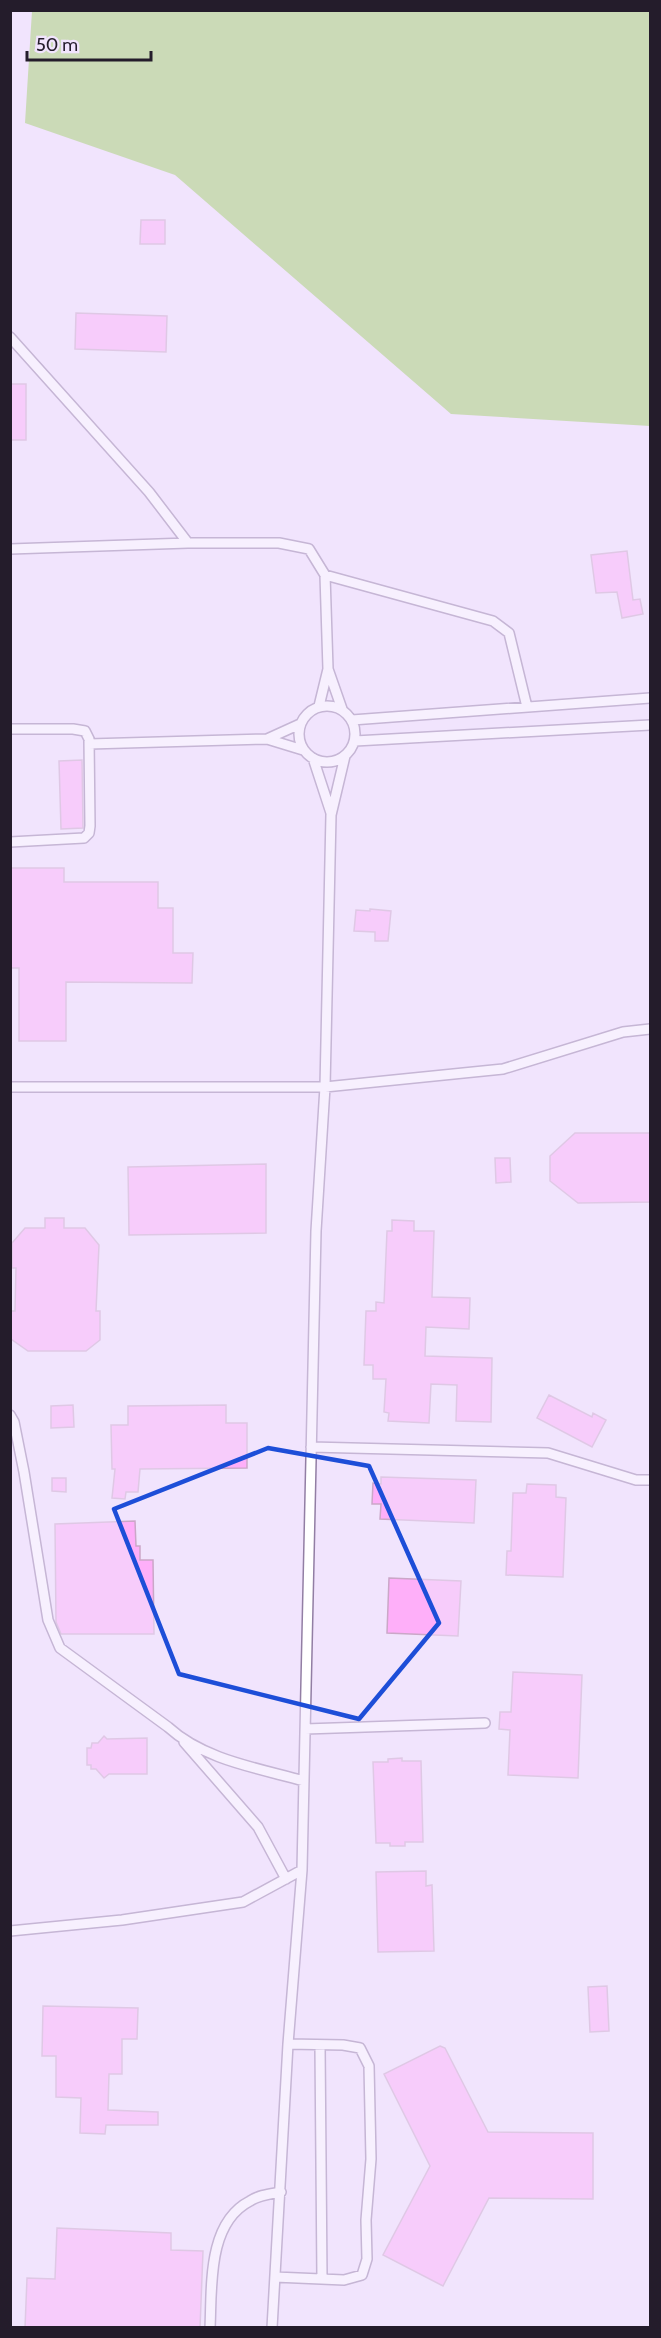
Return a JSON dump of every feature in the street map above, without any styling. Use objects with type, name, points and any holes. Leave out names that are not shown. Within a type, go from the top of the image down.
[{"type":"lane","points":[[10,337],[149,492],[188,543]]},
{"type":"lane","points":[[10,549],[188,543],[279,543],[309,549],[325,575],[328,669],[319,706]]},
{"type":"lane","points":[[325,575],[493,621],[509,633],[527,707]]},
{"type":"lane","points":[[272,2328],[288,2044],[302,1870],[316,1231],[325,1087],[332,815],[345,756],[355,741],[356,734],[352,720],[342,709],[328,669]]},
{"type":"lane","points":[[352,720],[651,698]]},
{"type":"lane","points":[[303,750],[298,733],[304,716],[319,706],[331,705],[342,709]]},
{"type":"lane","points":[[267,739],[300,724]]},
{"type":"lane","points":[[355,741],[651,725]]},
{"type":"lane","points":[[10,729],[85,731],[88,744],[88,833],[84,838],[10,842]]},
{"type":"lane","points":[[88,744],[267,739],[303,750],[313,758],[329,762],[345,756]]},
{"type":"lane","points":[[313,758],[332,815]]},
{"type":"lane","points":[[10,1087],[325,1087],[503,1069],[623,1032],[651,1029]]},
{"type":"lane","points":[[10,1415],[14,1422],[24,1472],[48,1620],[60,1648],[168,1726],[182,1740],[258,1827],[286,1879]]},
{"type":"lane","points":[[311,1447],[548,1453],[636,1479],[651,1480]]},
{"type":"lane","points":[[305,1729],[485,1723]]},
{"type":"lane","points":[[182,1740],[225,1759],[304,1781]]},
{"type":"lane","points":[[10,1931],[122,1920],[243,1902],[302,1870]]},
{"type":"lane","points":[[275,2277],[344,2280],[362,2275],[367,2259],[366,2220],[371,2159],[369,2066],[360,2048],[343,2045],[288,2044]]},
{"type":"lane","points":[[320,2046],[322,2279]]},
{"type":"lane","points":[[210,2328],[213,2259],[226,2226],[235,2212],[249,2201],[281,2192]]},
{"type":"highlighted area","points":[[268,1448],[369,1466],[439,1623],[359,1719],[179,1674],[114,1509]]},
{"type":"green space","points":[[32,11],[650,11],[650,426],[451,414],[175,175],[25,123]]},
{"type":"building","points":[[141,220],[165,220],[165,244],[140,244]]},
{"type":"building","points":[[76,313],[167,316],[166,352],[75,349]]},
{"type":"building","points":[[10,384],[26,384],[26,440],[10,440]]},
{"type":"building","points":[[627,551],[633,600],[640,599],[643,614],[622,618],[617,592],[596,593],[591,555]]},
{"type":"building","points":[[82,760],[83,828],[61,829],[59,761]]},
{"type":"building","points":[[10,868],[64,868],[64,882],[158,882],[158,908],[173,908],[173,953],[193,953],[192,983],[66,982],[66,1041],[19,1041],[19,968],[10,968]]},
{"type":"building","points":[[370,909],[391,911],[388,941],[375,941],[375,932],[354,931],[356,910],[370,911]]},
{"type":"building","points":[[575,1133],[651,1133],[651,1202],[578,1203],[550,1181],[550,1156]]},
{"type":"building","points":[[495,1158],[510,1158],[511,1182],[496,1183]]},
{"type":"building","points":[[266,1164],[266,1233],[129,1235],[128,1167]]},
{"type":"building","points":[[45,1218],[64,1218],[64,1228],[85,1228],[99,1245],[96,1311],[100,1311],[100,1340],[86,1351],[28,1351],[11,1339],[11,1311],[15,1311],[16,1268],[12,1268],[12,1243],[25,1228],[45,1228]]},
{"type":"building","points":[[392,1220],[414,1221],[414,1231],[434,1231],[432,1297],[470,1298],[469,1329],[426,1327],[425,1356],[492,1358],[491,1422],[456,1421],[457,1385],[431,1384],[429,1423],[388,1421],[389,1413],[384,1412],[386,1379],[373,1379],[373,1365],[364,1365],[366,1311],[376,1311],[376,1302],[384,1303],[387,1231],[392,1231]]},
{"type":"building","points":[[549,1395],[592,1417],[593,1413],[606,1420],[592,1447],[537,1418]]},
{"type":"building","points":[[73,1405],[74,1427],[51,1428],[51,1406]]},
{"type":"building","points":[[226,1405],[226,1423],[247,1423],[247,1468],[140,1469],[138,1492],[126,1492],[125,1499],[112,1498],[115,1469],[112,1469],[111,1425],[128,1425],[128,1406]]},
{"type":"building","points":[[381,1477],[476,1480],[474,1523],[380,1519],[381,1504],[372,1504],[373,1483],[381,1484]]},
{"type":"building","points":[[52,1478],[66,1478],[66,1492],[52,1491]]},
{"type":"building","points":[[527,1484],[556,1485],[556,1497],[566,1498],[563,1577],[506,1575],[507,1551],[511,1551],[513,1493],[526,1493]]},
{"type":"building","points":[[135,1521],[136,1546],[140,1546],[140,1560],[153,1560],[154,1634],[61,1634],[56,1622],[55,1524]]},
{"type":"building","points":[[389,1578],[461,1581],[458,1636],[387,1633]]},
{"type":"building","points":[[513,1672],[582,1675],[578,1778],[508,1775],[510,1730],[499,1729],[500,1712],[511,1712]]},
{"type":"building","points":[[104,1736],[107,1739],[147,1738],[147,1774],[109,1774],[104,1778],[96,1769],[91,1769],[91,1765],[87,1765],[87,1748],[91,1748],[92,1743],[98,1743]]},
{"type":"building","points":[[402,1758],[402,1761],[421,1761],[423,1842],[405,1842],[405,1846],[376,1843],[373,1762],[388,1762],[388,1759]]},
{"type":"building","points":[[426,1871],[426,1886],[432,1885],[434,1951],[378,1952],[376,1872]]},
{"type":"building","points":[[607,1986],[609,2031],[590,2032],[588,1987]]},
{"type":"building","points":[[43,2006],[138,2008],[137,2039],[122,2039],[122,2074],[109,2074],[108,2110],[158,2112],[158,2125],[106,2125],[105,2134],[80,2133],[81,2098],[56,2097],[56,2056],[42,2056]]},
{"type":"building","points":[[440,2046],[445,2048],[488,2132],[593,2133],[593,2199],[489,2198],[443,2286],[383,2255],[430,2166],[384,2074]]},
{"type":"building","points":[[57,2228],[171,2233],[171,2250],[203,2251],[200,2328],[25,2328],[27,2278],[55,2279]]}]
